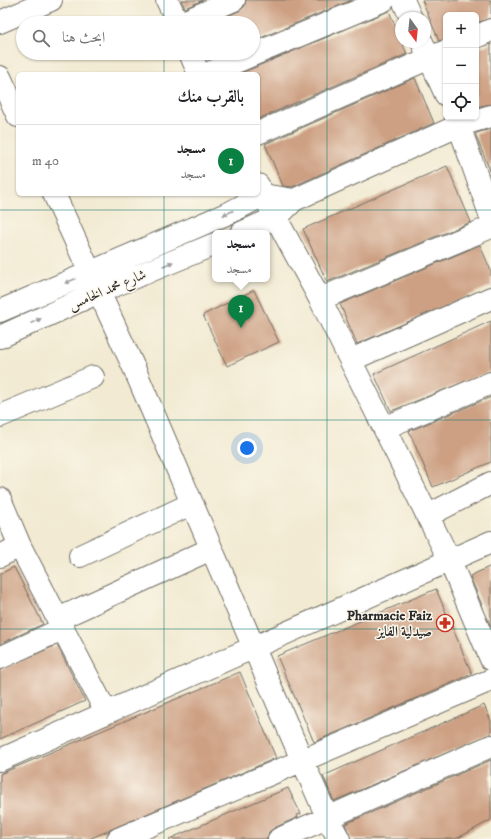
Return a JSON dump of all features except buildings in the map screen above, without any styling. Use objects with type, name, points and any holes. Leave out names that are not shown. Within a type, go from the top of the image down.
[{"type":"street","points":[[0,22],[51,0]]},
{"type":"street","points":[[166,0],[175,16]]},
{"type":"street","points":[[196,16],[234,0]]},
{"type":"street","points":[[260,52],[384,0]]},
{"type":"street","points":[[403,0],[408,12]]},
{"type":"street","points":[[479,36],[491,30]]},
{"type":"street","points":[[260,131],[432,50],[443,85]]},
{"type":"street","points":[[193,60],[198,72]]},
{"type":"street","points":[[212,72],[240,60]]},
{"type":"street","points":[[0,77],[16,112]]},
{"type":"street","points":[[248,230],[277,217],[294,200],[458,121],[491,116]]},
{"type":"street","points":[[458,121],[491,217]]},
{"type":"street","points":[[260,190],[294,200]]},
{"type":"street","points":[[260,190],[277,217],[351,360],[449,559],[491,659]]},
{"type":"street","points":[[55,196],[134,368],[302,760],[328,819],[339,839]]},
{"type":"street","points":[[0,311],[95,282],[231,212],[252,196]]},
{"type":"street","points":[[320,299],[491,227]]},
{"type":"street","name":"شارع محمد الخامس","points":[[0,337],[95,282],[212,245]]},
{"type":"street","points":[[351,360],[491,298]]},
{"type":"street","points":[[0,416],[93,377]]},
{"type":"street","points":[[384,428],[491,383]]},
{"type":"street","points":[[427,516],[491,483]]},
{"type":"street","points":[[0,499],[20,546],[106,712]]},
{"type":"street","points":[[80,556],[191,504]]},
{"type":"street","points":[[0,760],[253,646],[449,559],[491,542]]},
{"type":"street","points":[[0,556],[20,546]]},
{"type":"street","points":[[0,658],[60,624],[211,549]]},
{"type":"street","points":[[118,839],[491,680]]},
{"type":"street","points":[[279,839],[328,819],[491,746]]},
{"type":"place","name":"مسجد","points":[[241,328]]},
{"type":"place","name":"Pharmacie Faiz صيدلية الفايز","points":[[445,623]]}]
